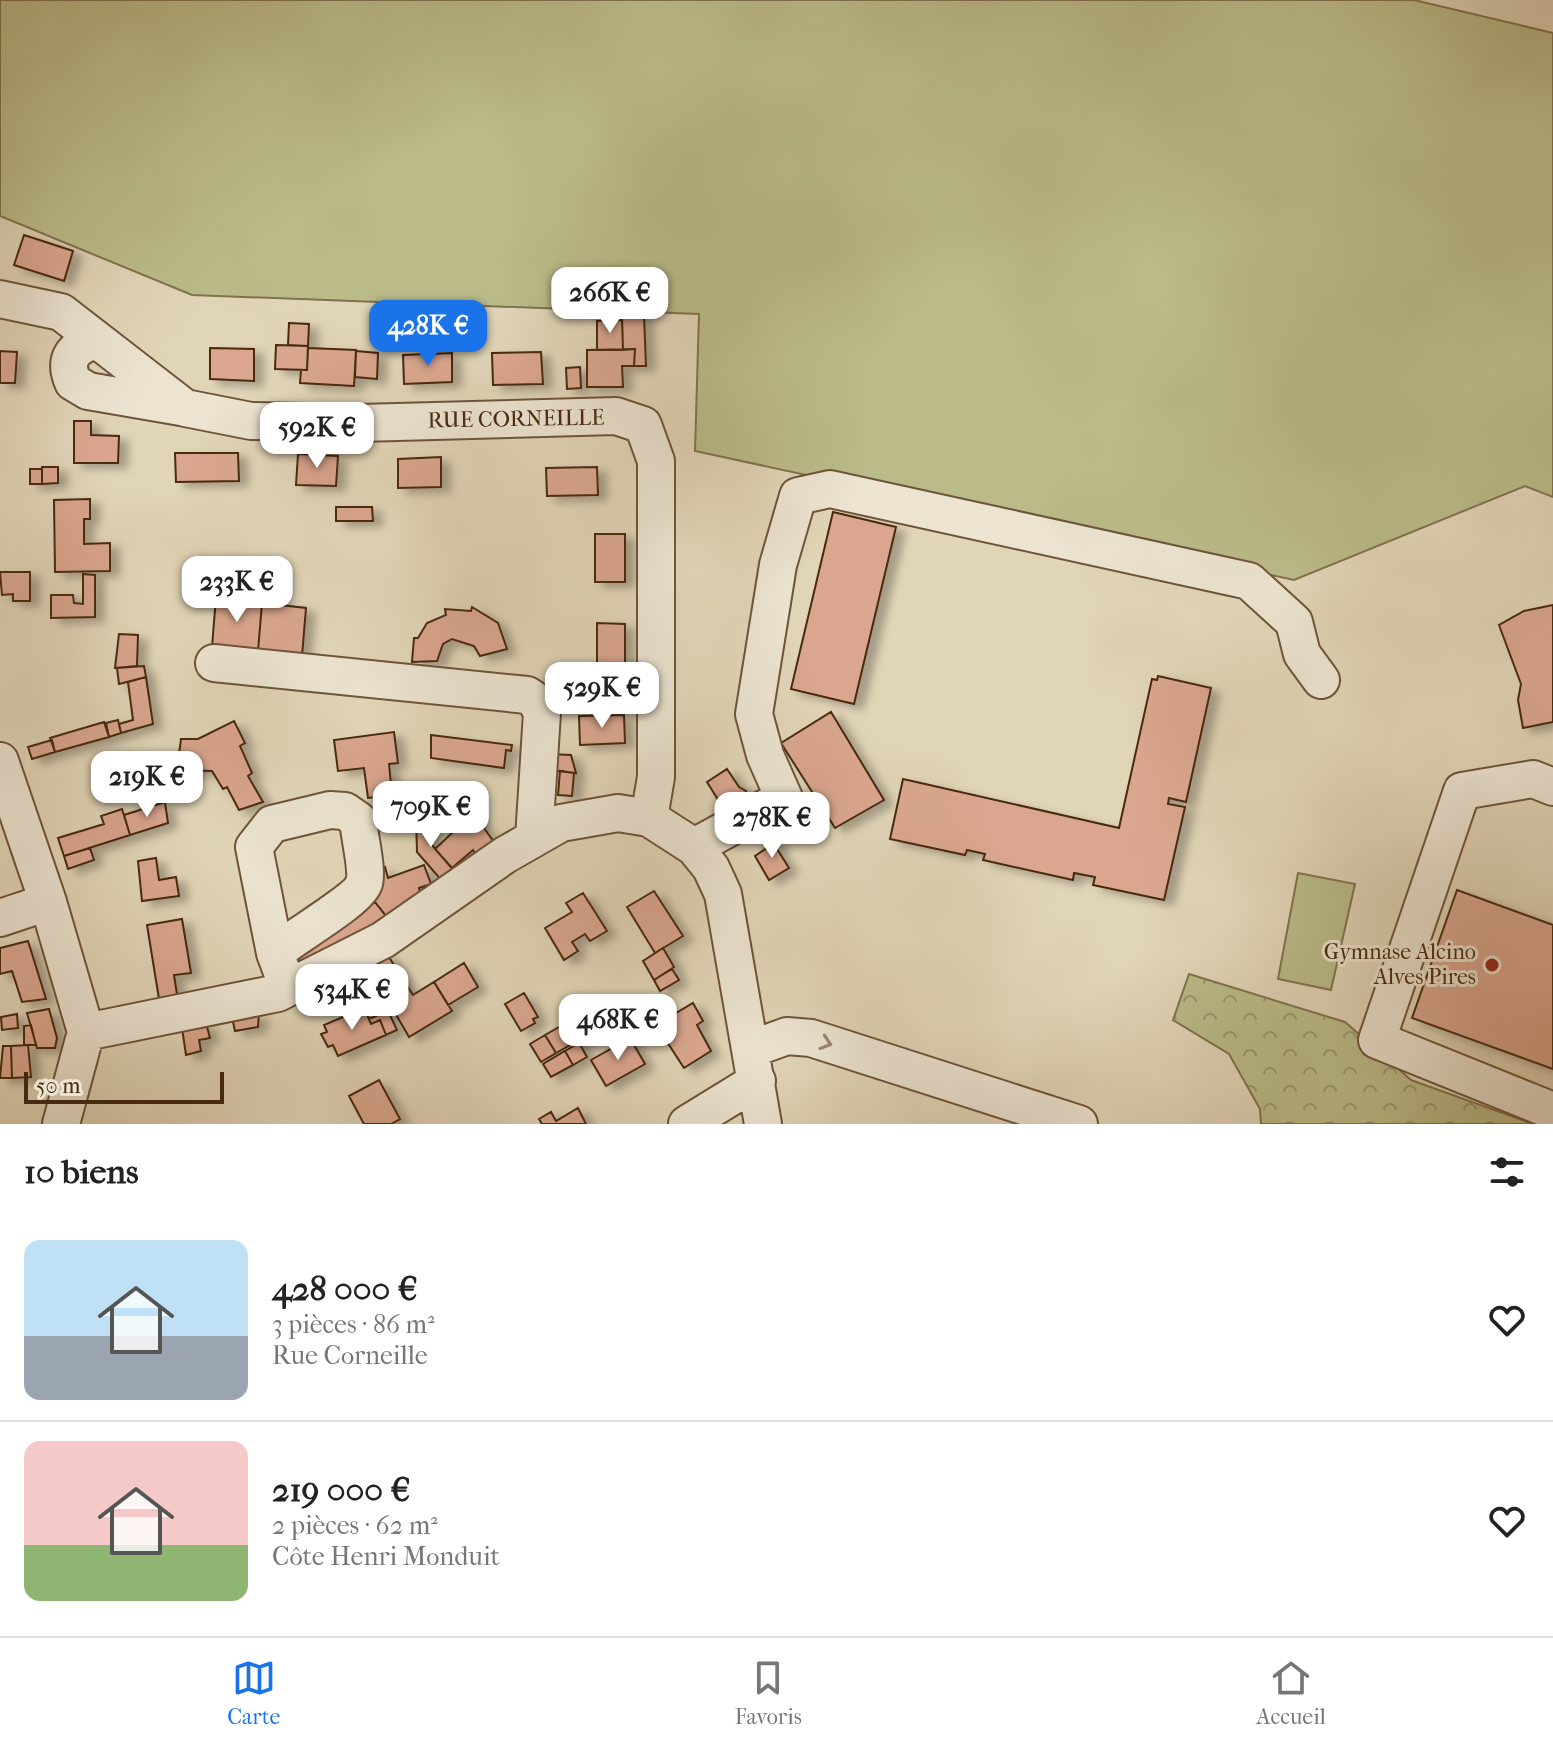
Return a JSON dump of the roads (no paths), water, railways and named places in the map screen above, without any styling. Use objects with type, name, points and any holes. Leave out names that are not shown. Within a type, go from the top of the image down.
[{"type":"street","name":"RUE CORNEILLE","points":[[0,299],[61,312],[185,408]]},
{"type":"street","name":"RUE CORNEILLE","points":[[96,340],[73,350],[69,360],[73,382],[88,391],[251,421],[360,423],[616,416],[643,425],[656,461],[656,777],[649,818]]},
{"type":"street","points":[[694,847],[784,798],[765,755],[754,714],[778,565],[798,496],[830,489],[1249,581],[1294,622],[1302,654],[1321,680]]},
{"type":"street","points":[[214,663],[527,695],[536,701],[542,713],[534,838]]},
{"type":"street","points":[[0,761],[48,902],[86,1032],[61,1124]]},
{"type":"street","points":[[1553,787],[1533,779],[1462,791],[1377,1040],[1553,1111]]},
{"type":"street","points":[[275,953],[296,934],[355,897],[365,882],[358,820],[348,803],[272,824],[254,847],[275,953],[288,988]]},
{"type":"street","points":[[86,1032],[288,988],[383,940],[561,823],[618,813],[649,818],[694,847],[711,868],[723,894],[763,1124]]},
{"type":"street","points":[[0,918],[48,902]]},
{"type":"street","points":[[687,1124],[787,1036],[811,1038],[1079,1124]]},
{"type":"place","name":"Gymnase Alcino Alves Pires","points":[[1492,965]]}]
